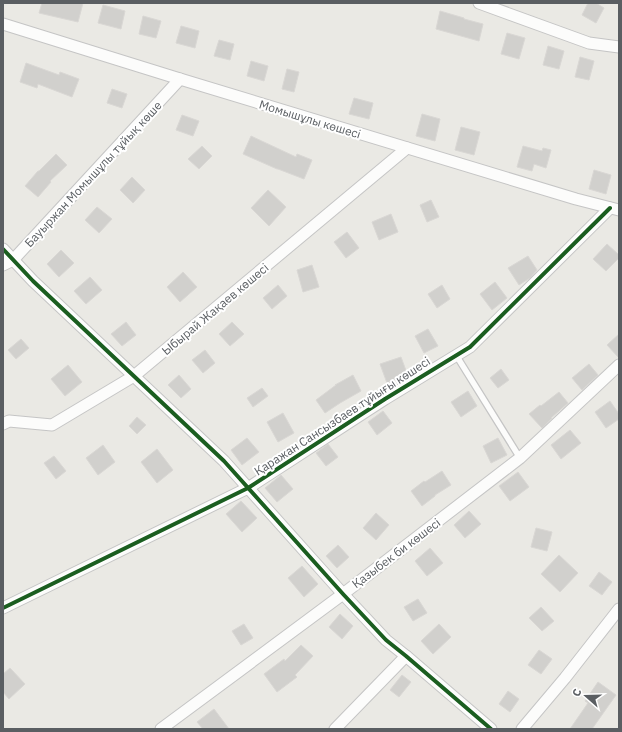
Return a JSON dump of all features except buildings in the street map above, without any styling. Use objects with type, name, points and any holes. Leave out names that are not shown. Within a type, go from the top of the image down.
[{"type":"street","points":[[479,3],[492,5],[589,43],[619,47]]},
{"type":"street","name":"Момышұлы көшесі","points":[[3,24],[407,148],[614,209]]},
{"type":"street","name":"Бауыржан Момышұлы тұйық көше","points":[[8,263],[180,79]]},
{"type":"street","name":"Ыбырай Жақаев көшесі","points":[[3,424],[9,421],[52,425],[134,376],[407,148]]},
{"type":"street","name":"Қаражан Сансызбаев тұйығы көшесі","points":[[3,608],[248,488],[385,399],[470,347],[614,209]]},
{"type":"street","points":[[3,250],[8,263],[33,281],[224,461],[386,640],[491,729]]},
{"type":"street","name":"Қазыбек би көшесі","points":[[161,729],[343,594],[520,458],[619,365]]},
{"type":"street","points":[[522,729],[565,678],[619,609]]},
{"type":"street","points":[[335,729],[406,656]]},
{"type":"lane","points":[[456,355],[520,458]]},
{"type":"cycle path","points":[[3,608],[248,488],[385,399],[470,347],[610,208]]},
{"type":"cycle path","points":[[3,249],[33,281],[224,461],[386,640],[491,729]]}]
